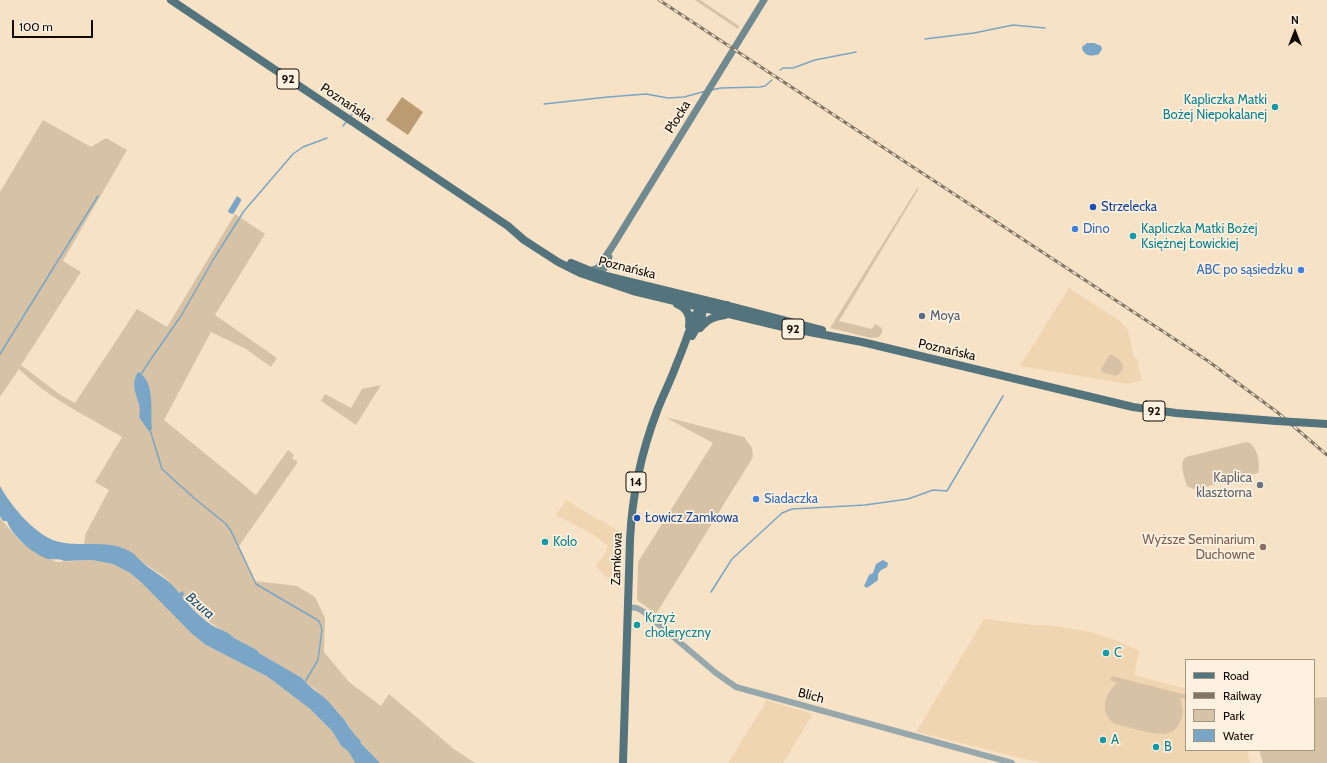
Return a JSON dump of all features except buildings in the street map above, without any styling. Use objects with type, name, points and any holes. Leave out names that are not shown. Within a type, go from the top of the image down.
[{"type":"main road","name":"Poznańska","points":[[171,0],[508,226],[561,258],[599,274],[633,291],[804,331],[849,341],[853,340]]},
{"type":"main road","name":"Płocka","points":[[599,274],[612,246],[764,0]]},
{"type":"main road","name":"Poznańska","points":[[508,226],[524,240],[558,262],[580,273],[599,274],[613,277],[809,326],[853,340],[1118,404],[1155,411],[1327,424]]},
{"type":"main road","name":"Płocka","points":[[599,274],[604,269],[612,246]]},
{"type":"main road","points":[[608,259],[608,270],[613,277]]},
{"type":"main road","points":[[694,297],[702,307]]},
{"type":"main road","name":"Zamkowa","points":[[667,299],[682,306],[688,312],[690,321],[688,338]]},
{"type":"main road","name":"Poznańska","points":[[702,307],[709,304],[727,305]]},
{"type":"main road","name":"Zamkowa","points":[[623,763],[631,515],[639,468],[655,416],[688,338],[695,315],[702,307]]},
{"type":"main road","name":"Zamkowa","points":[[688,338],[707,320],[716,316],[733,315]]},
{"type":"street","name":"Blich","points":[[627,607],[637,608],[644,612],[716,674],[736,686],[1012,763]]},
{"type":"shaded area","points":[[402,97],[423,112],[408,135],[386,120]]},
{"type":"shaded area","points":[[1069,288],[1120,321],[1128,330],[1134,357],[1136,357],[1142,380],[1128,384],[1020,366]]},
{"type":"shaded area","points":[[566,500],[620,532],[618,580],[615,585],[595,566],[605,554],[608,546],[594,535],[556,515]]},
{"type":"shaded area","points":[[984,619],[1033,625],[1049,625],[1090,632],[1118,641],[1139,651],[1134,675],[1185,689],[1185,751],[1247,751],[1250,763],[1041,763],[916,732]]},
{"type":"shaded area","points":[[765,700],[813,714],[783,763],[728,763],[765,704]]},
{"type":"green space","points":[[695,0],[700,0],[739,26],[738,29]]},
{"type":"green space","points":[[43,120],[91,147],[106,138],[127,150],[63,261],[81,272],[21,365],[59,394],[75,403],[137,309],[167,327],[235,214],[265,234],[215,315],[277,358],[271,367],[246,349],[211,332],[164,420],[256,495],[288,450],[294,455],[292,458],[298,462],[239,546],[255,581],[297,586],[315,597],[325,618],[324,652],[349,682],[381,706],[389,694],[454,749],[475,763],[380,763],[354,736],[352,730],[339,712],[302,678],[205,619],[185,601],[174,586],[163,576],[121,548],[113,545],[84,544],[85,535],[109,490],[95,482],[122,437],[55,398],[19,369],[0,397],[0,192]]},
{"type":"green space","points":[[918,187],[918,190],[839,321],[872,329],[875,324],[882,328],[882,333],[879,337],[871,338],[830,328]]},
{"type":"green space","points":[[1110,354],[1118,359],[1123,366],[1123,369],[1116,376],[1101,371]]},
{"type":"green space","points":[[381,385],[356,425],[321,401],[325,394],[351,408],[362,389]]},
{"type":"green space","points":[[665,417],[744,437],[752,448],[753,457],[656,614],[637,600],[638,562],[713,443]]},
{"type":"green space","points":[[1246,442],[1253,446],[1257,454],[1259,464],[1258,473],[1197,489],[1187,486],[1182,466],[1182,463],[1186,457]]},
{"type":"green space","points":[[0,518],[20,541],[37,554],[57,562],[92,560],[113,564],[130,573],[141,582],[191,633],[206,645],[268,677],[310,709],[332,731],[342,747],[347,750],[355,763],[0,763]]},
{"type":"green space","points":[[1112,676],[1185,695],[1185,699],[1180,698],[1183,713],[1177,727],[1168,733],[1159,734],[1115,724],[1106,714],[1105,709],[1105,703],[1109,692],[1117,683],[1110,680]]},
{"type":"green space","points":[[1327,697],[1327,763],[1263,763],[1259,751],[1315,751],[1315,698]]},
{"type":"water","points":[[1087,43],[1094,43],[1101,46],[1102,49],[1099,54],[1086,54],[1082,47]]},
{"type":"water","points":[[237,196],[241,199],[241,201],[232,214],[228,211]]},
{"type":"water","points":[[138,372],[144,376],[148,382],[150,390],[152,429],[149,431],[139,417],[140,411],[134,385]]},
{"type":"water","points":[[0,486],[16,510],[37,531],[45,536],[60,542],[74,544],[113,545],[121,547],[132,553],[167,580],[179,593],[183,591],[184,595],[182,597],[206,621],[302,678],[328,701],[343,718],[361,743],[380,763],[355,763],[347,750],[342,747],[332,731],[310,709],[268,677],[206,645],[191,633],[141,582],[130,573],[113,564],[92,560],[64,561],[58,559],[48,559],[30,549],[13,532],[7,521],[3,521],[0,516]]},
{"type":"water","points":[[883,560],[888,563],[887,567],[881,570],[878,574],[878,580],[867,588],[864,586],[869,575],[873,573],[876,564]]},
{"type":"waterway","points":[[925,39],[974,33],[1013,25],[1045,28]]},
{"type":"waterway","points":[[780,70],[783,68],[793,68],[815,60],[856,52]]},
{"type":"waterway","points":[[711,90],[721,88],[760,87],[765,86],[772,80]]},
{"type":"waterway","points":[[544,104],[646,94],[668,98],[684,97],[706,91]]},
{"type":"waterway","points":[[351,116],[354,111],[360,111],[373,119]]},
{"type":"waterway","points":[[343,126],[347,121]]},
{"type":"waterway","points":[[141,374],[181,316],[213,260],[244,211],[293,154],[303,147],[327,138]]},
{"type":"waterway","points":[[0,354],[98,196]]},
{"type":"waterway","points":[[711,592],[732,559],[782,513],[792,509],[865,505],[908,499],[933,490],[947,491],[1003,396]]},
{"type":"waterway","points":[[150,430],[162,469],[226,524],[231,531],[256,584],[319,621],[322,629],[318,660],[305,682]]},
{"type":"railway","points":[[659,0],[1208,361],[1277,412],[1327,455]]},
{"type":"place","name":"Kapliczka Matki Bożej Niepokalanej","points":[[1275,107]]},
{"type":"place","name":"Strzelecka","points":[[1093,207]]},
{"type":"place","name":"Dino","points":[[1075,229]]},
{"type":"place","name":"Kapliczka Matki Bożej Księżnej Łowickiej","points":[[1133,236]]},
{"type":"place","name":"ABC po sąsiedzku","points":[[1301,270]]},
{"type":"place","name":"Moya","points":[[922,316]]},
{"type":"place","name":"Kaplica klasztorna","points":[[1260,485]]},
{"type":"place","name":"Siadaczka","points":[[756,499]]},
{"type":"place","name":"Łowicz Zamkowa","points":[[637,518]]},
{"type":"place","name":"Kolo","points":[[545,542]]},
{"type":"place","name":"Wyższe Seminarium Duchowne","points":[[1263,547]]},
{"type":"place","name":"Krzyż choleryczny","points":[[637,625]]},
{"type":"place","name":"C","points":[[1106,653]]},
{"type":"place","name":"A","points":[[1103,740]]},
{"type":"place","name":"B","points":[[1156,747]]},
{"type":"water label","name":"Bzura","points":[[200,606]]}]
